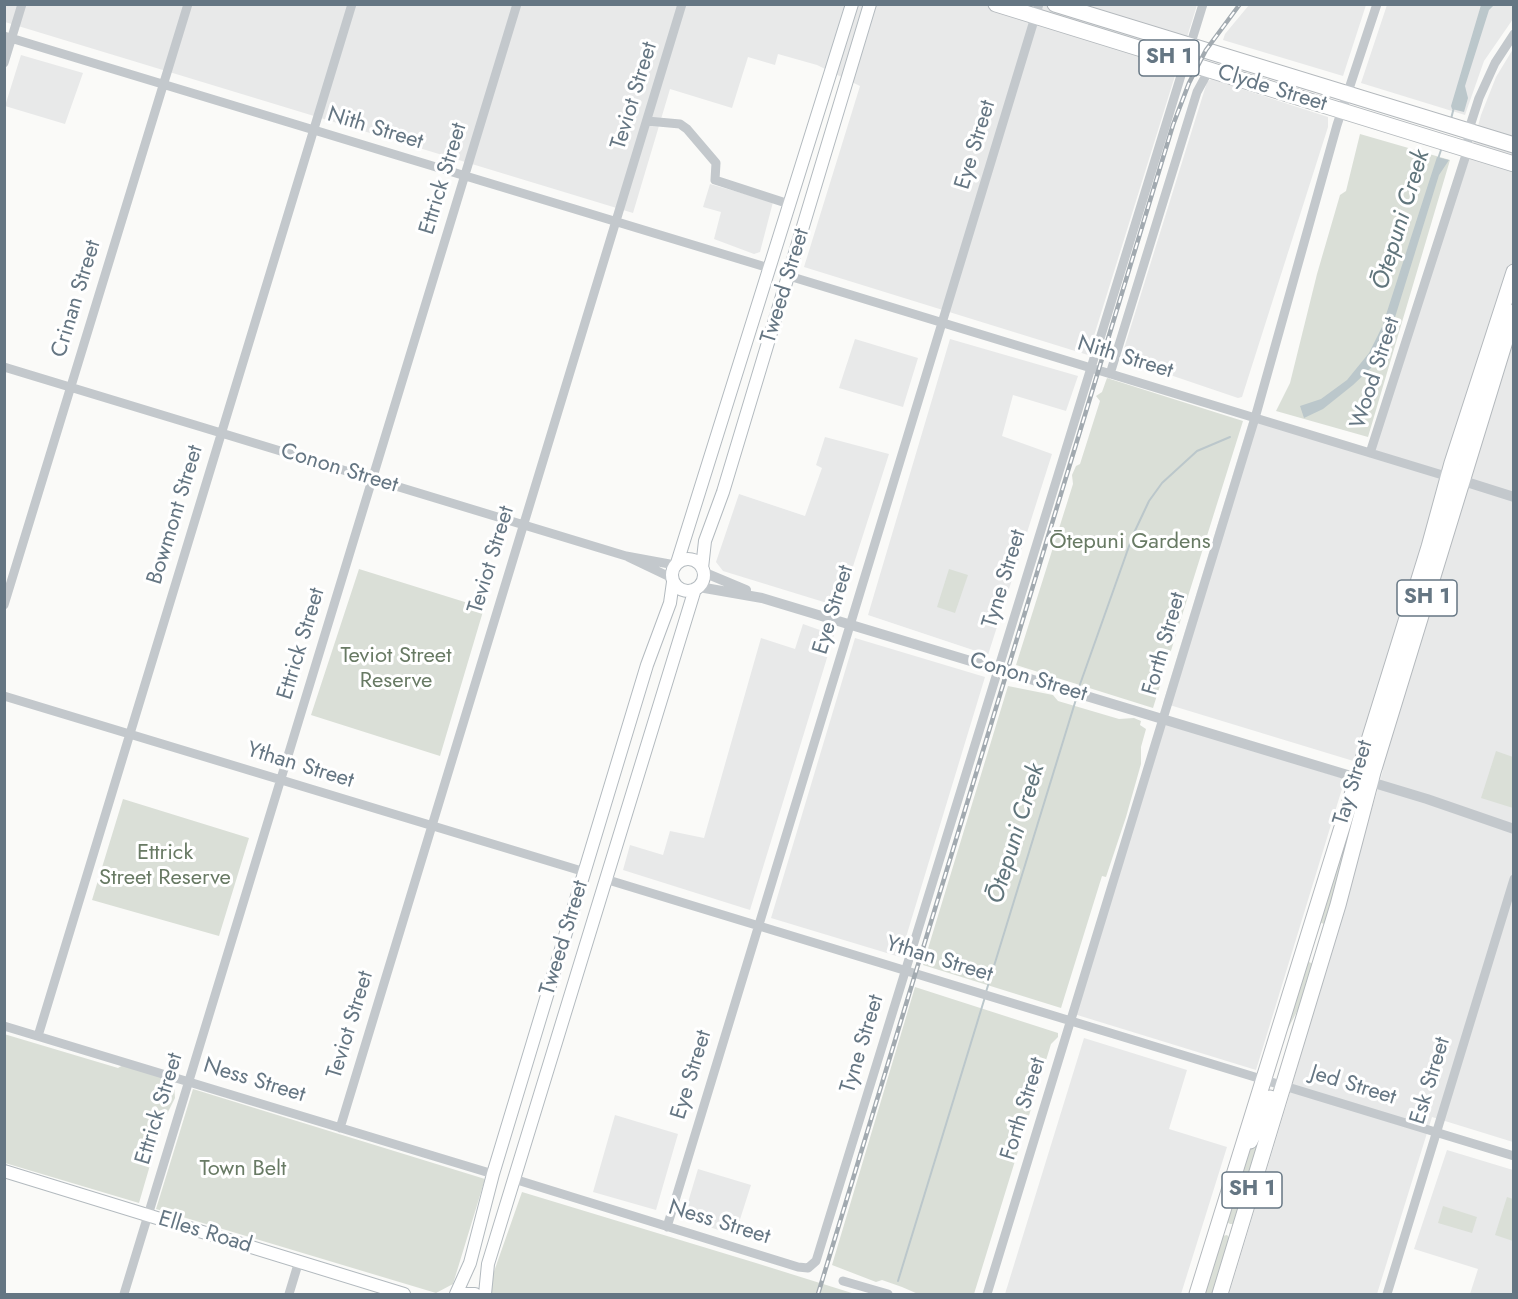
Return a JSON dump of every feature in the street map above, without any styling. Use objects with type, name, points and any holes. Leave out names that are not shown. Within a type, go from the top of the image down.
[{"type":"highway","name":"Clyde Street","points":[[996,4],[1037,11],[1183,62],[1514,164]]},
{"type":"highway","name":"Clyde Street","points":[[1056,4],[1514,144]]},
{"type":"highway","name":"Tay Street","points":[[1220,1294],[1239,1233],[1298,964],[1363,780],[1455,479],[1514,272]]},
{"type":"highway","name":"Tay Street","points":[[1455,479],[1514,312]]},
{"type":"highway","name":"Tay Street","points":[[1197,1294],[1233,1176],[1273,1083],[1282,1050],[1311,997],[1363,780]]},
{"type":"highway","points":[[1298,964],[1312,959],[1318,963],[1319,968]]},
{"type":"highway","points":[[1218,1226],[1239,1233]]},
{"type":"main road","name":"Tweed Street","points":[[676,564],[852,4]]},
{"type":"main road","name":"Tweed Street","points":[[703,570],[705,541],[716,516],[870,4]]},
{"type":"main road","points":[[814,119],[835,126]]},
{"type":"main road","points":[[769,268],[781,268],[794,259]]},
{"type":"main road","points":[[764,286],[778,278],[789,276]]},
{"type":"main road","points":[[723,420],[743,426]]},
{"type":"main road","name":"Conon Street","points":[[676,564],[690,559],[703,570]]},
{"type":"main road","points":[[672,580],[676,564]]},
{"type":"main road","points":[[697,588],[703,570]]},
{"type":"main road","name":"Tweed Street","points":[[475,1294],[458,1294],[470,1263],[493,1174],[647,665],[670,603],[672,580]]},
{"type":"main road","name":"Conon Street","points":[[672,580],[682,590],[697,588]]},
{"type":"main road","name":"Tweed Street","points":[[485,1294],[488,1264],[513,1179],[697,588]]},
{"type":"main road","points":[[585,872],[595,871],[610,862]]},
{"type":"main road","points":[[579,891],[592,882],[605,879]]},
{"type":"main road","name":"Elles Road","points":[[4,1171],[404,1294]]},
{"type":"main road","points":[[489,1189],[503,1176],[513,1179]]},
{"type":"street","points":[[4,63],[8,37],[22,4]]},
{"type":"street","name":"Crinan Street","points":[[4,605],[188,4]]},
{"type":"street","name":"Bowmont Street","points":[[38,1036],[352,4]]},
{"type":"street","name":"Ettrick Street","points":[[124,1294],[517,4]]},
{"type":"street","name":"Teviot Street","points":[[340,1128],[682,4]]},
{"type":"street","name":"Tyne Street","points":[[811,1268],[816,1261],[1183,62],[1203,4]]},
{"type":"street","name":"Forth Street","points":[[987,1294],[1255,418],[1341,110],[1349,93],[1377,4]]},
{"type":"street","name":"Eye Street","points":[[667,1227],[1037,11]]},
{"type":"street","name":"Wood Street","points":[[1370,453],[1459,128],[1514,34]]},
{"type":"street","name":"Nith Street","points":[[8,37],[769,268]]},
{"type":"street","points":[[1110,374],[1197,92],[1209,70]]},
{"type":"street","points":[[647,121],[680,124],[687,129],[716,163],[715,180],[789,204]]},
{"type":"street","name":"Nith Street","points":[[789,276],[1455,479]]},
{"type":"street","name":"Conon Street","points":[[4,367],[626,556],[676,564]]},
{"type":"street","points":[[1455,479],[1514,497]]},
{"type":"street","points":[[626,556],[672,580]]},
{"type":"street","points":[[703,570],[762,598]]},
{"type":"street","name":"Conon Street","points":[[697,588],[762,598],[1363,780],[1514,829]]},
{"type":"street","name":"Ythan Street","points":[[4,696],[585,872]]},
{"type":"street","name":"Ythan Street","points":[[605,879],[1273,1083]]},
{"type":"street","name":"Esk Street","points":[[1387,1294],[1514,879]]},
{"type":"street","name":"Ness Street","points":[[4,1026],[493,1174]]},
{"type":"street","name":"Jed Street","points":[[1273,1083],[1514,1156]]},
{"type":"street","name":"Ness Street","points":[[513,1179],[798,1267],[811,1268]]},
{"type":"street","points":[[289,1294],[299,1261]]},
{"type":"street","points":[[843,1281],[888,1294]]},
{"type":"shaded area","points":[[4,5],[1197,5],[1088,355],[804,267],[860,86],[817,65],[778,54],[775,65],[748,57],[732,108],[670,89],[633,213],[5,22]]},
{"type":"shaded area","points":[[1249,5],[1366,5],[1343,76],[1223,40],[1225,34]]},
{"type":"shaded area","points":[[1387,5],[1513,5],[1513,19],[1484,61],[1465,115],[1361,83]]},
{"type":"shaded area","points":[[1481,5],[1494,5],[1489,10],[1465,86],[1468,98],[1464,112],[1452,109],[1451,106]]},
{"type":"shaded area","points":[[1513,49],[1513,1142],[1432,1117],[1377,1294],[1229,1294],[1383,770],[1163,703],[1251,415],[1373,453],[1468,162],[1481,115],[1496,77]]},
{"type":"shaded area","points":[[21,55],[83,73],[65,124],[5,106]]},
{"type":"shaded area","points":[[1211,79],[1328,117],[1328,127],[1242,397],[1238,398],[1123,359],[1122,355],[1207,82]]},
{"type":"shaded area","points":[[1437,157],[1449,160],[1439,175],[1392,327],[1383,324]]},
{"type":"shaded area","points":[[710,184],[773,202],[760,252],[754,254],[714,239],[721,212],[703,207]]},
{"type":"shaded area","points":[[1382,327],[1391,330],[1371,368],[1323,409],[1304,418],[1300,406],[1321,399],[1347,380],[1369,353]]},
{"type":"shaded area","points":[[855,339],[918,358],[903,407],[839,388]]},
{"type":"shaded area","points":[[950,339],[1078,376],[1066,411],[1013,395],[1002,436],[1052,454],[988,655],[868,615]]},
{"type":"shaded area","points":[[825,437],[889,454],[840,607],[723,571],[716,562],[739,494],[805,516],[822,468],[816,465]]},
{"type":"shaded area","points":[[803,624],[834,635],[750,910],[623,870],[630,845],[663,855],[670,831],[704,838],[761,638],[795,649]]},
{"type":"shaded area","points":[[855,638],[985,677],[900,957],[771,918]]},
{"type":"shaded area","points":[[1163,723],[1345,779],[1256,1070],[1074,1014]]},
{"type":"shaded area","points":[[1084,1038],[1187,1070],[1169,1129],[1227,1147],[1181,1294],[1005,1294]]},
{"type":"shaded area","points":[[615,1115],[678,1134],[656,1210],[593,1192]]},
{"type":"shaded area","points":[[1447,1150],[1513,1170],[1513,1294],[1470,1294],[1478,1269],[1414,1249]]},
{"type":"shaded area","points":[[698,1169],[751,1185],[735,1235],[683,1219]]},
{"type":"green space","points":[[1360,134],[1450,160],[1368,437],[1276,411],[1290,383],[1317,274],[1340,195],[1346,191]]},
{"type":"green space","name":"Ōtepuni Gardens","points":[[1107,378],[1243,421],[1153,708],[1016,665],[1073,484],[1072,475],[1076,466],[1080,464],[1100,401],[1096,396],[1102,392]]},
{"type":"green space","name":"Teviot Street Reserve","points":[[359,569],[484,608],[440,756],[311,715]]},
{"type":"green space","points":[[949,569],[968,575],[955,613],[937,607]]},
{"type":"green space","points":[[1008,686],[1053,695],[1058,701],[1119,719],[1134,718],[1141,721],[1140,725],[1146,729],[1141,747],[1141,764],[1126,817],[1106,877],[1102,876],[1061,1008],[923,965]]},
{"type":"green space","points":[[1496,751],[1513,757],[1513,808],[1481,798]]},
{"type":"green space","name":"Ettrick Street Reserve","points":[[123,799],[249,838],[219,936],[92,900]]},
{"type":"green space","points":[[1358,800],[1327,925],[1316,921]]},
{"type":"green space","points":[[1309,962],[1313,964],[1306,994],[1278,1048],[1306,965]]},
{"type":"green space","points":[[915,987],[1058,1033],[1058,1037],[1051,1044],[974,1294],[918,1294],[882,1280],[876,1282],[832,1265]]},
{"type":"green space","name":"Town Belt","points":[[4,1034],[118,1068],[123,1065],[168,1079],[174,1085],[175,1098],[162,1124],[139,1203],[5,1163]]},
{"type":"green space","name":"Town Belt","points":[[193,1089],[485,1179],[453,1284],[436,1293],[156,1209]]},
{"type":"green space","points":[[1267,1116],[1234,1224],[1230,1224],[1227,1222],[1239,1173]]},
{"type":"green space","points":[[522,1192],[855,1294],[490,1294],[491,1280]]},
{"type":"green space","points":[[1507,1197],[1513,1199],[1513,1241],[1495,1235]]},
{"type":"green space","points":[[1443,1206],[1477,1217],[1472,1233],[1438,1223]]},
{"type":"green space","points":[[1227,1235],[1230,1238],[1215,1294],[1202,1294],[1222,1236]]},
{"type":"waterway","name":"Ōtepuni Creek","points":[[1451,119],[1454,107]]},
{"type":"waterway","name":"Ōtepuni Creek","points":[[1438,159],[1442,147]]},
{"type":"waterway","name":"Ōtepuni Creek","points":[[1078,690],[1133,535],[1149,501],[1162,483],[1197,451],[1230,437]]},
{"type":"waterway","name":"Ōtepuni Creek","points":[[986,992],[1077,696]]},
{"type":"waterway","name":"Ōtepuni Creek","points":[[898,1281],[985,997]]},
{"type":"railway","points":[[818,1294],[1173,125],[1189,83],[1206,50],[1240,4]]}]
